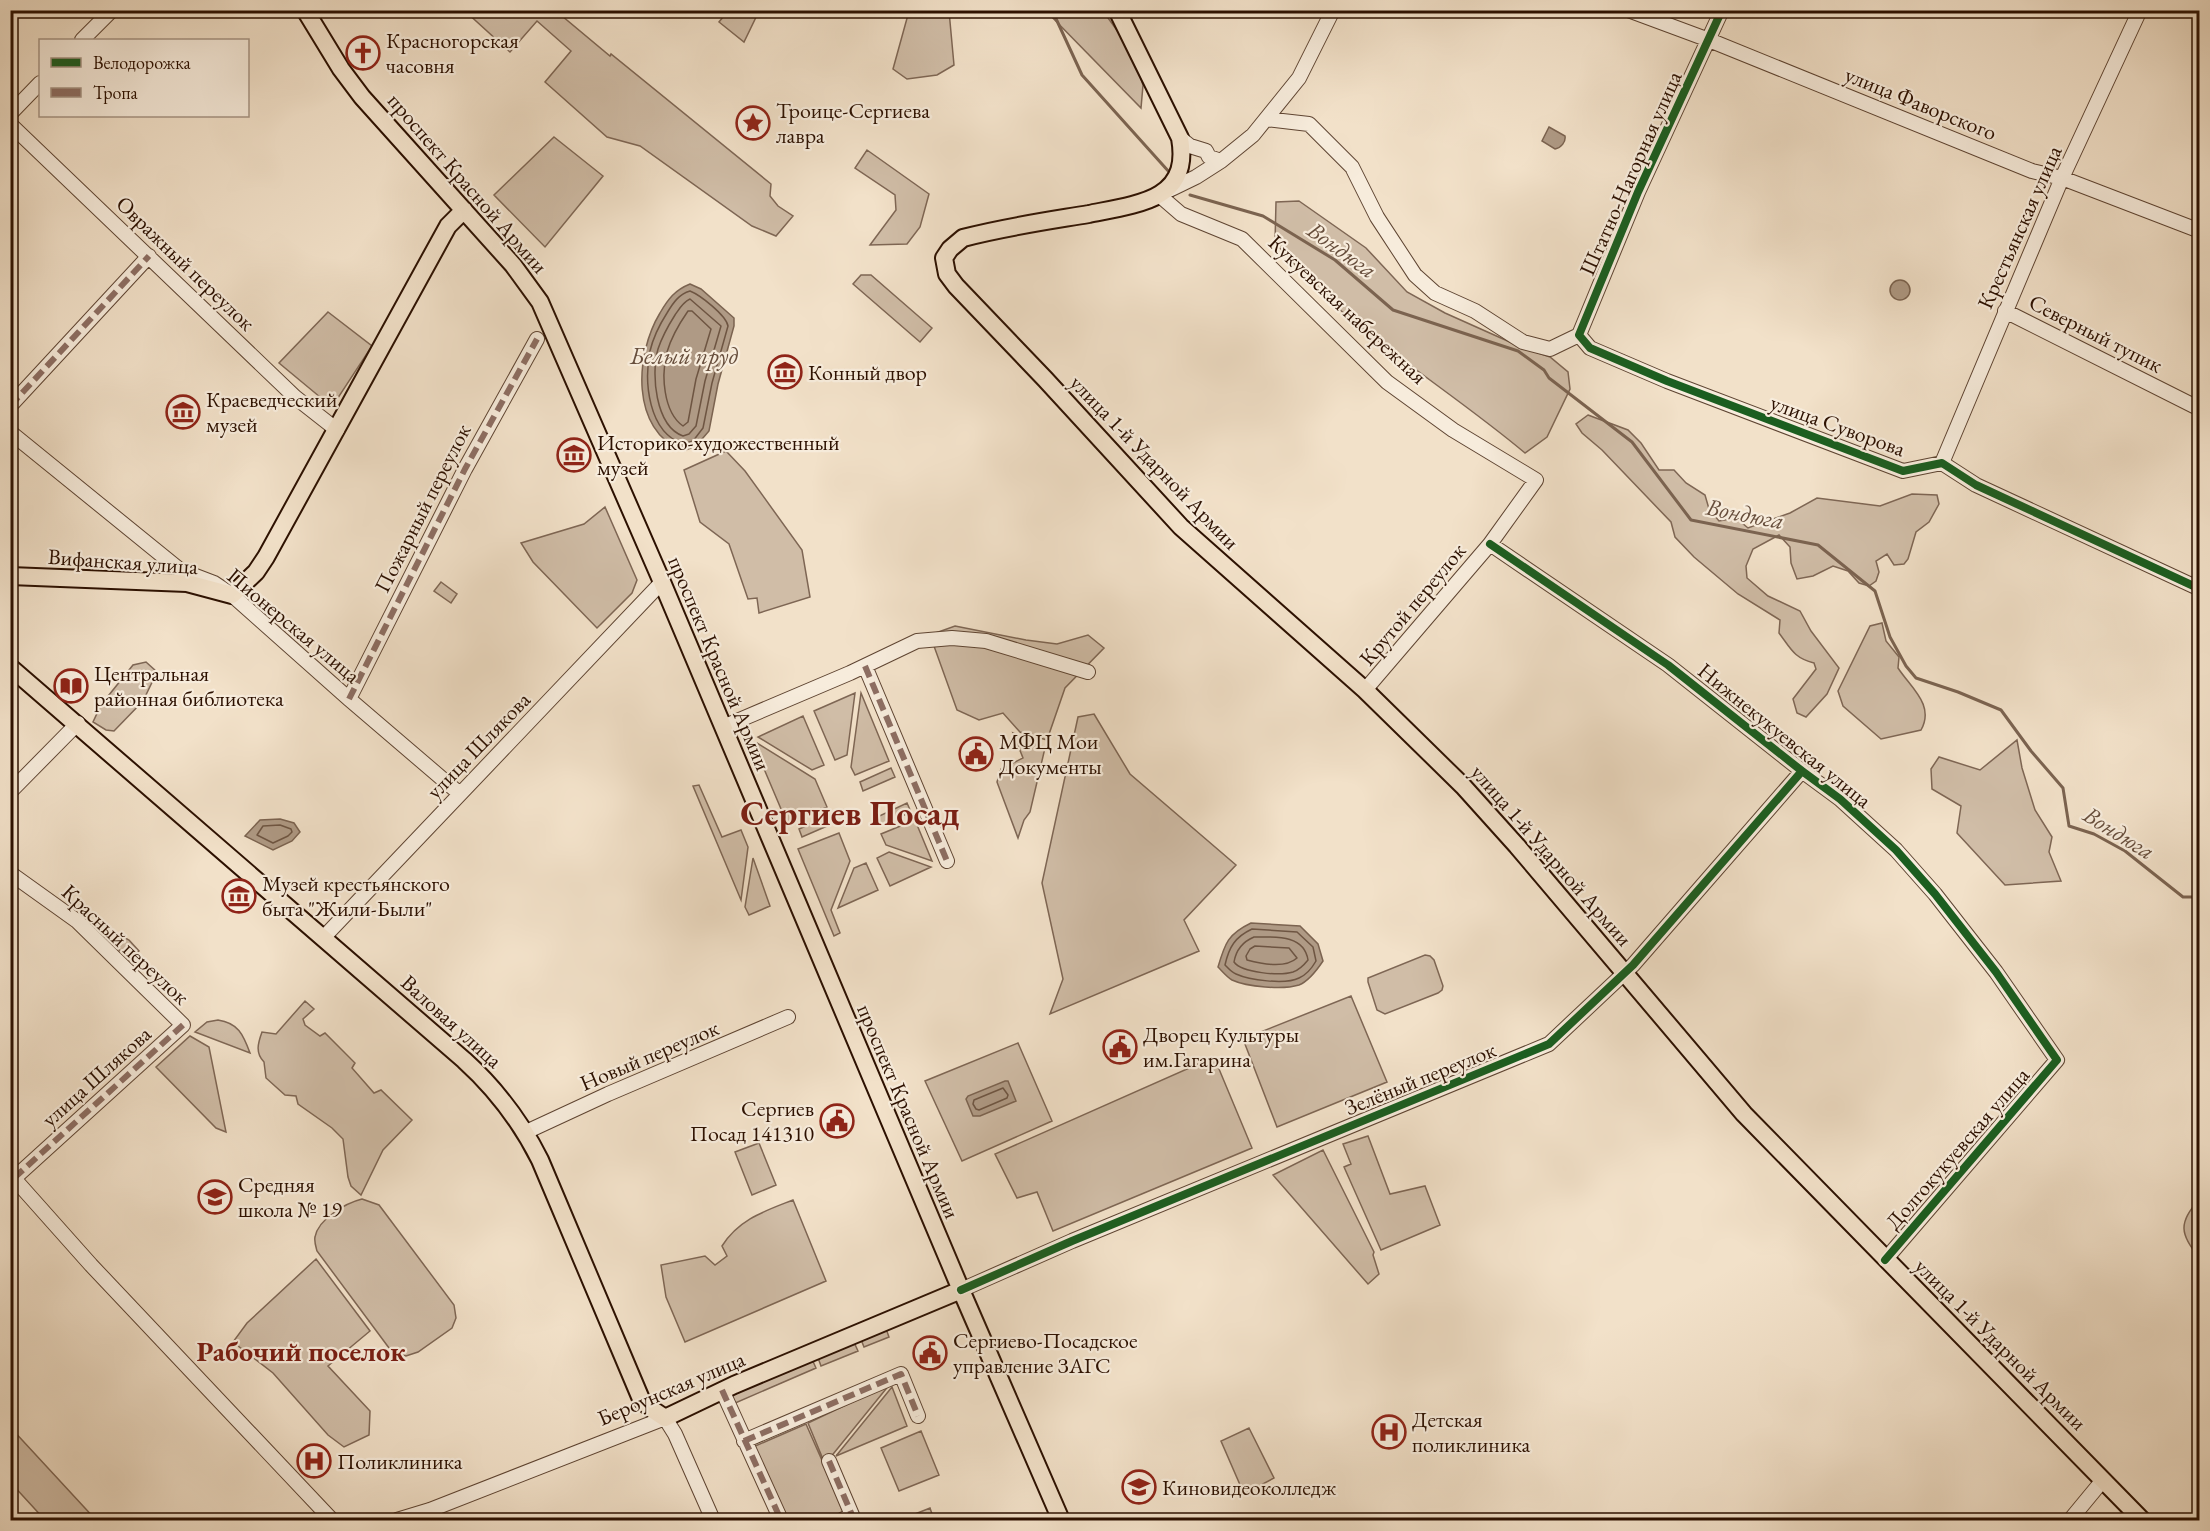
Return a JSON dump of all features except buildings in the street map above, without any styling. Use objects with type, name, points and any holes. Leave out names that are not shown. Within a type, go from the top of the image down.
[{"type":"main road","name":"проспект Красной Армии","points":[[305,10],[341,69],[362,97],[530,285],[540,302],[662,582],[1061,1521]]},
{"type":"main road","points":[[1117,10],[1180,138],[1183,155],[1180,171],[1159,195]]},
{"type":"main road","name":"улица 1-й Ударной Армии","points":[[1159,195],[1120,208],[963,238],[950,249],[944,258],[947,274],[1181,527],[1365,690],[1486,812],[1744,1114],[2142,1521]]},
{"type":"main road","points":[[232,594],[256,572],[266,556],[448,226],[464,210]]},
{"type":"main road","name":"Вифанская улица","points":[[10,576],[187,583],[232,594]]},
{"type":"main road","name":"Валовая улица","points":[[10,667],[78,723],[324,937],[477,1072],[504,1102],[526,1132],[540,1160],[641,1399],[665,1418]]},
{"type":"main road","name":"Бероунская улица","points":[[665,1418],[722,1390],[961,1290]]},
{"type":"street","points":[[83,39],[111,10]]},
{"type":"street","points":[[1159,195],[1196,177],[1221,161],[1253,135],[1299,78],[1333,10]]},
{"type":"street","name":"улица Фаворского","points":[[1628,10],[1709,40],[2032,171],[2062,178],[2199,231]]},
{"type":"street","name":"Штатно-Нагорная улица","points":[[1579,335],[1638,192],[1722,10]]},
{"type":"street","name":"Крестьянская улица","points":[[1942,463],[2062,178],[2139,10]]},
{"type":"street","points":[[10,114],[39,84]]},
{"type":"street","points":[[1266,119],[1309,124],[1352,167],[1377,216],[1415,275],[1435,293],[1475,311],[1523,342],[1550,349],[1579,335]]},
{"type":"street","name":"Овражный переулок","points":[[10,124],[295,397],[337,430]]},
{"type":"street","points":[[1180,138],[1190,146],[1206,151],[1209,157],[1221,161]]},
{"type":"street","name":"Кукуевская набережная","points":[[1159,195],[1181,214],[1242,239],[1387,382],[1453,430],[1536,480]]},
{"type":"street","points":[[10,406],[149,255]]},
{"type":"street","name":"Северный тупик","points":[[2005,311],[2199,409]]},
{"type":"street","name":"улица Суворова","points":[[1579,335],[1590,348],[1678,385],[1903,471],[1942,463]]},
{"type":"street","name":"Пожарный переулок","points":[[349,699],[465,468],[537,339]]},
{"type":"street","name":"Пионерская улица","points":[[10,432],[180,570],[214,583],[232,594],[460,794]]},
{"type":"street","points":[[1942,463],[1976,484],[2199,589]]},
{"type":"street","name":"Крутой переулок","points":[[1365,690],[1490,544],[1536,480]]},
{"type":"street","name":"Нижнекукуевская улица","points":[[1490,544],[1668,665],[1840,799],[1896,850],[1935,894],[1996,972],[2057,1060]]},
{"type":"street","name":"улица Шлякова","points":[[324,937],[662,582]]},
{"type":"street","points":[[723,727],[917,641],[952,638],[986,641],[1088,672]]},
{"type":"street","points":[[865,666],[947,861]]},
{"type":"street","points":[[10,792],[78,723]]},
{"type":"street","name":"Зелёный переулок","points":[[961,1290],[1072,1241],[1549,1044],[1625,972],[1802,771]]},
{"type":"street","name":"Красный переулок","points":[[10,873],[77,921],[183,1025]]},
{"type":"street","name":"Новый переулок","points":[[526,1132],[788,1017]]},
{"type":"street","name":"улица Шлякова","points":[[12,1178],[183,1025]]},
{"type":"street","name":"Долгокукуевская улица","points":[[1885,1260],[2057,1060]]},
{"type":"street","points":[[12,1178],[332,1521]]},
{"type":"street","points":[[744,1442],[901,1374],[918,1416]]},
{"type":"street","points":[[722,1390],[781,1521]]},
{"type":"street","name":"Бероунская улица","points":[[397,1521],[665,1418]]},
{"type":"street","name":"Валовая улица","points":[[665,1418],[675,1434],[713,1521]]},
{"type":"street","points":[[829,1461],[852,1515],[842,1521]]},
{"type":"street","points":[[2070,1521],[2103,1479]]},
{"type":"shaded area","points":[[465,11],[556,11],[771,184],[770,196],[778,206],[793,216],[776,236],[752,226],[640,146],[607,137],[545,82],[571,51],[537,21],[510,52]]},
{"type":"shaded area","points":[[728,11],[759,11],[744,42],[719,22]]},
{"type":"shaded area","points":[[909,11],[949,11],[954,65],[937,75],[907,79],[893,69]]},
{"type":"shaded area","points":[[1046,11],[1103,11],[1132,51],[1143,85],[1141,108]]},
{"type":"shaded area","points":[[554,137],[603,176],[545,247],[494,195]]},
{"type":"shaded area","points":[[867,150],[929,194],[920,227],[907,244],[870,245],[896,210],[895,195],[855,168]]},
{"type":"shaded area","points":[[1299,201],[1366,248],[1407,292],[1445,313],[1521,347],[1550,357],[1568,372],[1570,389],[1547,437],[1525,453],[1379,342],[1325,296],[1275,243],[1276,202]]},
{"type":"shaded area","points":[[861,275],[871,275],[932,328],[920,342],[853,284]]},
{"type":"shaded area","points":[[328,312],[372,346],[332,407],[279,363]]},
{"type":"shaded area","points":[[1588,415],[1628,430],[1641,443],[1659,470],[1674,470],[1686,483],[1705,495],[1709,509],[1719,521],[1736,518],[1748,528],[1790,513],[1817,498],[1880,506],[1912,494],[1937,495],[1939,504],[1929,522],[1916,532],[1908,559],[1904,564],[1894,565],[1887,554],[1876,561],[1879,572],[1876,581],[1869,586],[1859,583],[1848,571],[1833,566],[1813,576],[1797,579],[1791,563],[1790,547],[1779,535],[1753,549],[1746,566],[1747,578],[1768,596],[1800,611],[1811,631],[1839,668],[1827,694],[1806,717],[1797,713],[1793,699],[1816,669],[1814,663],[1797,656],[1790,648],[1779,633],[1780,620],[1738,594],[1694,557],[1675,537],[1671,522],[1602,450],[1582,433],[1576,424]]},
{"type":"shaded area","points":[[726,451],[745,471],[802,550],[810,597],[759,613],[757,598],[748,599],[729,544],[700,522],[684,470]]},
{"type":"shaded area","points":[[605,507],[637,580],[632,593],[597,628],[533,562],[521,543],[584,524]]},
{"type":"shaded area","points":[[441,582],[457,594],[451,603],[434,591]]},
{"type":"shaded area","points":[[1882,623],[1886,641],[1899,657],[1898,668],[1920,697],[1925,721],[1921,730],[1881,739],[1843,706],[1838,691],[1870,626]]},
{"type":"shaded area","points":[[955,626],[1057,644],[1088,635],[1104,648],[1065,688],[1047,740],[1020,732],[1003,713],[979,720],[957,710],[930,635]]},
{"type":"shaded area","points":[[146,662],[157,672],[143,701],[114,731],[106,730],[93,722],[101,705],[133,665]]},
{"type":"shaded area","points":[[855,693],[847,755],[835,760],[814,711]]},
{"type":"shaded area","points":[[861,693],[889,761],[855,775],[851,767]]},
{"type":"shaded area","points":[[1094,714],[1130,774],[1236,865],[1184,920],[1199,951],[1050,1014],[1063,979],[1042,883],[1078,717]]},
{"type":"shaded area","points":[[803,716],[824,765],[812,770],[758,737]]},
{"type":"shaded area","points":[[1013,733],[1045,748],[1030,812],[1024,820],[1018,838],[997,782],[1001,769],[1023,758]]},
{"type":"shaded area","points":[[2017,740],[2022,768],[2035,810],[2052,837],[2049,852],[2061,881],[2005,885],[1957,833],[1961,806],[1932,789],[1931,769],[1939,757],[1980,770]]},
{"type":"shaded area","points":[[753,743],[757,743],[815,779],[827,807],[787,823]]},
{"type":"shaded area","points":[[891,768],[895,777],[863,791],[860,782]]},
{"type":"shaded area","points":[[699,785],[722,837],[741,830],[748,847],[741,900],[693,786]]},
{"type":"shaded area","points":[[907,803],[911,812],[879,826],[875,818]]},
{"type":"shaded area","points":[[831,815],[834,823],[802,837],[799,829]]},
{"type":"shaded area","points":[[915,820],[932,861],[886,845],[881,834]]},
{"type":"shaded area","points":[[839,833],[850,861],[831,910],[840,933],[834,936],[798,849]]},
{"type":"shaded area","points":[[889,852],[931,867],[890,886],[877,858]]},
{"type":"shaded area","points":[[753,858],[770,906],[749,915],[745,907]]},
{"type":"shaded area","points":[[866,863],[878,890],[838,908],[854,868]]},
{"type":"shaded area","points":[[120,935],[129,940],[139,951],[129,960],[112,942]]},
{"type":"shaded area","points":[[1425,955],[1434,960],[1443,986],[1442,990],[1385,1014],[1377,1010],[1368,978]]},
{"type":"shaded area","points":[[1351,996],[1387,1082],[1277,1127],[1243,1039]]},
{"type":"shaded area","points":[[305,1001],[314,1009],[303,1019],[305,1025],[320,1036],[325,1033],[355,1063],[352,1068],[374,1093],[381,1090],[412,1120],[383,1150],[361,1195],[351,1186],[348,1177],[343,1139],[332,1128],[298,1104],[296,1096],[285,1095],[266,1078],[264,1062],[259,1055],[262,1032],[276,1034]]},
{"type":"shaded area","points":[[218,1020],[239,1030],[250,1053],[195,1032],[207,1022]]},
{"type":"shaded area","points":[[190,1036],[209,1047],[226,1132],[216,1128],[156,1067]]},
{"type":"shaded area","points":[[1018,1043],[1052,1121],[962,1161],[925,1081]]},
{"type":"shaded area","points":[[1214,1057],[1252,1148],[1053,1231],[1037,1192],[1017,1198],[995,1154]]},
{"type":"shaded area","points":[[1368,1136],[1390,1194],[1425,1186],[1440,1225],[1381,1250],[1344,1167],[1351,1164],[1343,1144]]},
{"type":"shaded area","points":[[759,1143],[776,1185],[752,1195],[735,1152]]},
{"type":"shaded area","points":[[1323,1150],[1374,1252],[1379,1274],[1368,1284],[1273,1175]]},
{"type":"shaded area","points":[[362,1199],[379,1205],[454,1305],[456,1318],[452,1328],[418,1352],[406,1356],[392,1352],[317,1251],[315,1237],[321,1224],[341,1208]]},
{"type":"shaded area","points":[[793,1200],[826,1281],[685,1342],[666,1297],[661,1265],[705,1256],[715,1265],[727,1256],[722,1246],[736,1229],[753,1217]]},
{"type":"shaded area","points":[[2199,1200],[2199,1257],[2188,1242],[2184,1228],[2187,1215]]},
{"type":"shaded area","points":[[316,1259],[370,1331],[328,1366],[370,1411],[369,1435],[344,1447],[328,1435],[273,1373],[233,1342],[247,1323]]},
{"type":"shaded area","points":[[885,1326],[889,1337],[864,1347],[860,1337]]},
{"type":"shaded area","points":[[853,1340],[858,1351],[821,1366],[817,1355]]},
{"type":"shaded area","points":[[811,1357],[816,1368],[733,1404],[729,1393]]},
{"type":"shaded area","points":[[890,1384],[825,1464],[808,1423]]},
{"type":"shaded area","points":[[892,1387],[907,1426],[836,1456]]},
{"type":"shaded area","points":[[806,1424],[846,1515],[838,1520],[785,1520],[753,1447]]},
{"type":"shaded area","points":[[11,1428],[96,1520],[45,1520],[11,1483]]},
{"type":"shaded area","points":[[1249,1428],[1274,1478],[1244,1494],[1221,1441]]},
{"type":"shaded area","points":[[921,1431],[939,1475],[899,1491],[881,1448]]},
{"type":"shaded area","points":[[930,1508],[934,1520],[900,1520]]},
{"type":"water","points":[[1549,127],[1565,136],[1561,146],[1555,149],[1542,141]]},
{"type":"water","points":[[1900,280],[1907,283],[1910,290],[1907,297],[1900,300],[1893,297],[1890,290],[1893,283]]},
{"type":"water","name":"Белый пруд","points":[[690,284],[701,289],[734,318],[734,326],[718,384],[709,431],[696,446],[683,451],[666,441],[654,426],[646,409],[642,390],[642,369],[652,330],[660,313],[672,295]]},
{"type":"water","points":[[280,819],[294,823],[300,832],[292,841],[273,850],[245,836],[260,820]]},
{"type":"water","points":[[1251,923],[1300,926],[1318,944],[1323,961],[1306,981],[1292,987],[1256,986],[1232,980],[1218,967],[1220,959],[1232,935]]},
{"type":"water","points":[[1008,1081],[1016,1101],[980,1116],[973,1116],[966,1099],[968,1096]]},
{"type":"waterway","name":"Вондюга","points":[[1052,10],[1082,75],[1170,173]]},
{"type":"waterway","name":"Вондюга","points":[[1190,195],[1263,216],[1335,260],[1393,310],[1518,351],[1632,442],[1691,520],[1818,545],[1875,591],[1890,637],[1906,666],[1916,678],[2001,710],[2031,751],[2063,788],[2069,826],[2094,834],[2125,851],[2183,897],[2200,897]]},
{"type":"marked path","points":[[10,406],[149,256]]},
{"type":"marked path","points":[[349,699],[465,469],[537,339]]},
{"type":"marked path","points":[[865,666],[947,861]]},
{"type":"marked path","points":[[14,1178],[183,1025]]},
{"type":"marked path","points":[[744,1441],[901,1374],[918,1416]]},
{"type":"marked path","points":[[722,1390],[781,1520]]},
{"type":"marked path","points":[[829,1461],[852,1515],[842,1520]]},
{"type":"cycle path","points":[[1722,10],[1638,192],[1579,335],[1590,348],[1667,381],[1903,471],[1942,463],[1976,485],[2200,589]]},
{"type":"cycle path","points":[[1490,544],[1668,665],[1840,799],[1896,850],[1935,894],[1996,972],[2057,1060],[1885,1260]]},
{"type":"cycle path","points":[[961,1290],[1072,1241],[1549,1044],[1633,965],[1802,771]]},
{"type":"place","name":"Красногорская часовня","points":[[363,53]]},
{"type":"place","name":"Троице-Сергиева лавра","points":[[753,123]]},
{"type":"place","name":"Конный двор","points":[[785,372]]},
{"type":"place","name":"Краеведческий музей","points":[[183,412]]},
{"type":"place","name":"Историко-художественный музей","points":[[574,455]]},
{"type":"place","name":"Центральная районная библиотека","points":[[71,686]]},
{"type":"place","name":"МФЦ Мои Документы","points":[[976,754]]},
{"type":"place","name":"Музей крестьянского быта \"Жили-Были\"","points":[[239,896]]},
{"type":"place","name":"Дворец Культуры им.Гагарина","points":[[1120,1047]]},
{"type":"place","name":"Сергиев Посад 141310","points":[[837,1121]]},
{"type":"place","name":"Средняя школа № 19","points":[[215,1197]]},
{"type":"place","name":"Сергиево-Посадское управление ЗАГС","points":[[930,1353]]},
{"type":"place","name":"Детская поликлиника","points":[[1389,1432]]},
{"type":"place","name":"Поликлиника","points":[[314,1461]]},
{"type":"place","name":"Киновидеоколледж","points":[[1139,1487]]},
{"type":"district","name":"Сергиев Посад","points":[[850,813]]},
{"type":"district","name":"Рабочий поселок","points":[[301,1351]]}]
